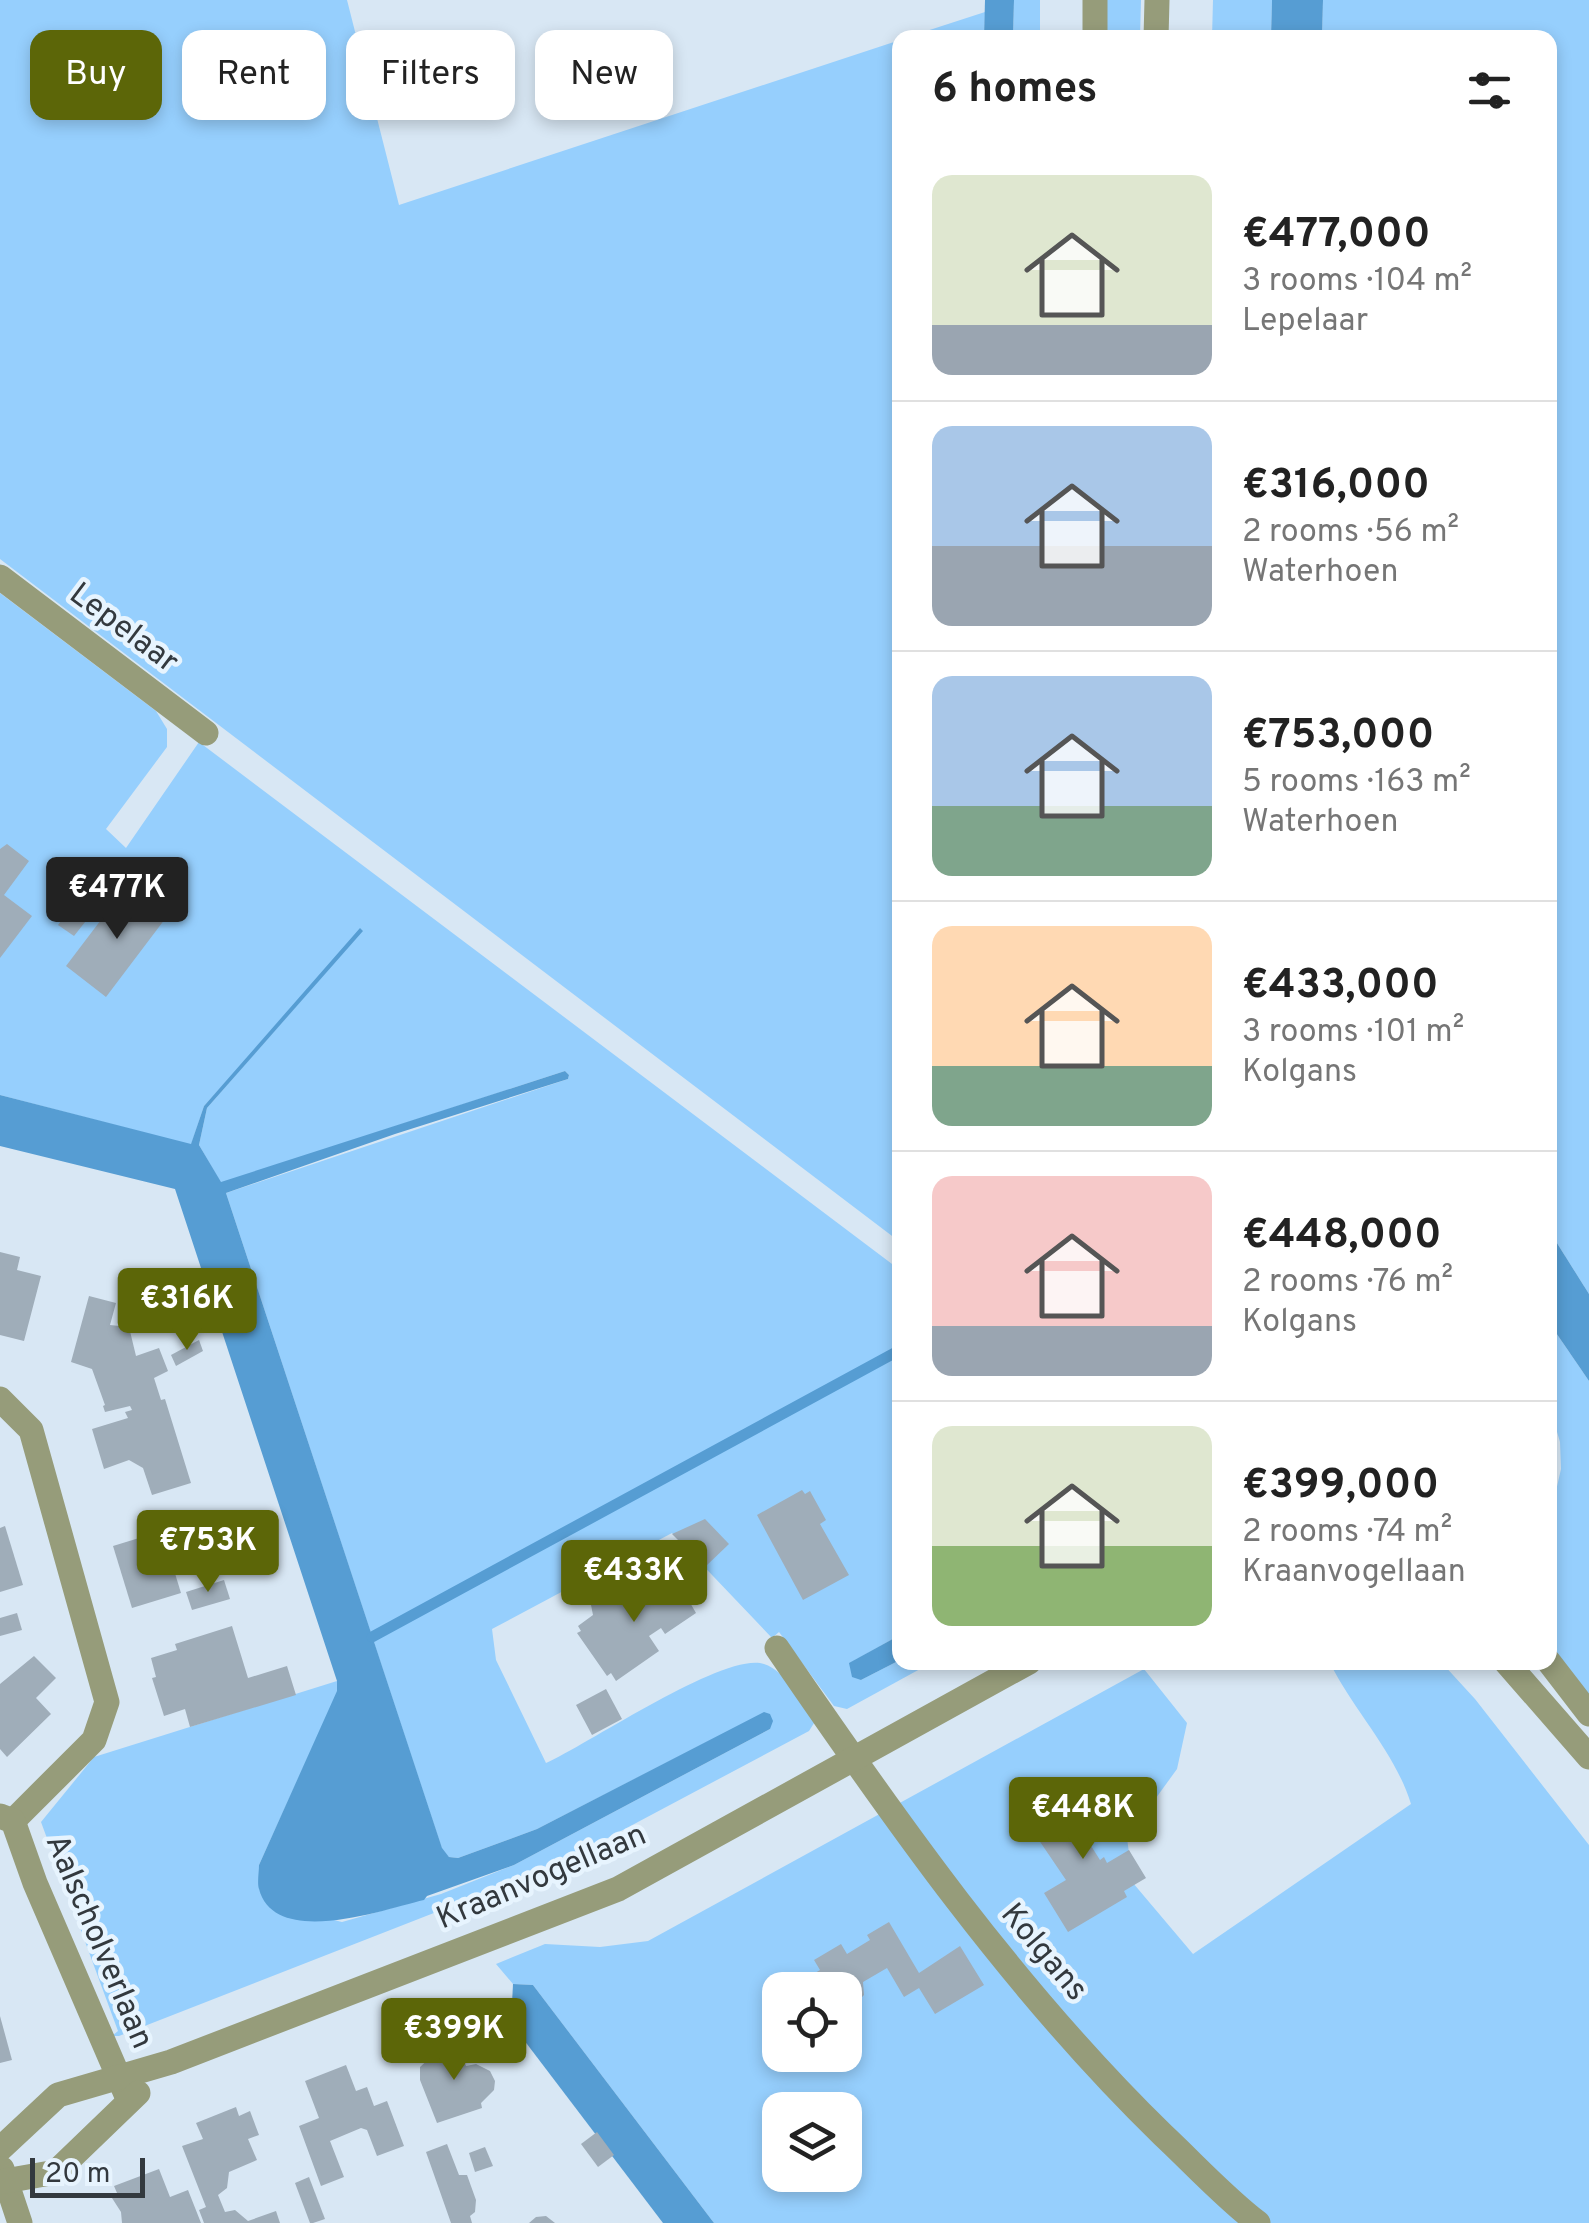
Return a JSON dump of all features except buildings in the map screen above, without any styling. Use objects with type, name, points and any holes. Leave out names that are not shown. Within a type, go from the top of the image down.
[{"type":"street","points":[[1095,30],[1096,0]]},
{"type":"street","points":[[1156,30],[1157,0]]},
{"type":"street","name":"Lepelaar","points":[[0,577],[206,733]]},
{"type":"street","points":[[0,1399],[31,1430],[107,1702],[94,1740],[7,1818]]},
{"type":"street","name":"Kolgans","points":[[777,1648],[853,1759],[1012,1971],[1124,2096],[1258,2223]]},
{"type":"street","name":"Kraanvogellaan","points":[[2,2176],[56,2172],[124,2090],[171,2062],[618,1888],[1014,1670]]},
{"type":"street","points":[[1513,1670],[1589,1757]]},
{"type":"street","points":[[1555,1670],[1589,1714]]},
{"type":"street","name":"Aalscholverlaan","points":[[7,1818],[124,2090]]},
{"type":"street","name":"Kraanvogellaan","points":[[0,2149],[58,2095],[124,2090]]},
{"type":"street","points":[[2,2176],[20,2223]]},
{"type":"shaded area","points":[[0,0],[347,0],[355,30],[346,30],[346,120],[377,120],[399,205],[657,120],[673,120],[673,115],[892,43],[892,1236],[0,559]]},
{"type":"shaded area","points":[[985,0],[1014,0],[1013,30],[984,30]]},
{"type":"shaded area","points":[[1014,0],[1040,0],[1040,30],[1013,30]]},
{"type":"shaded area","points":[[1106,0],[1141,0],[1140,30],[1105,30]]},
{"type":"shaded area","points":[[1213,0],[1272,0],[1271,30],[1212,30]]},
{"type":"shaded area","points":[[1272,0],[1323,0],[1322,30],[1271,30]]},
{"type":"shaded area","points":[[1323,0],[1589,0],[1589,1294],[1557,1243],[1557,30],[1322,30]]},
{"type":"shaded area","points":[[985,12],[984,30],[930,30]]},
{"type":"shaded area","points":[[0,593],[156,711],[167,729],[167,747],[106,829],[126,848],[199,742],[892,1264],[892,1639],[850,1663],[861,1680],[892,1664],[892,1670],[918,1670],[847,1709],[834,1706],[779,1632],[772,1638],[672,1533],[492,1629],[496,1660],[546,1763],[689,1685],[745,1664],[764,1664],[786,1680],[816,1720],[809,1731],[559,1864],[112,2036],[118,2031],[41,1822],[94,1757],[337,1681],[338,1691],[259,1865],[259,1889],[268,1904],[342,1922],[441,1894],[514,1865],[770,1729],[764,1713],[537,1829],[458,1858],[449,1857],[442,1849],[226,1193],[568,1079],[565,1071],[221,1183],[199,1145],[207,1108],[363,930],[204,1106],[191,1145],[0,1095]]},
{"type":"shaded area","points":[[360,928],[363,931],[207,1108],[199,1145],[221,1182],[565,1071],[569,1075],[568,1079],[226,1193],[442,1848],[449,1857],[458,1858],[537,1829],[764,1712],[773,1721],[770,1729],[514,1865],[424,1900],[359,1916],[308,1921],[286,1917],[269,1907],[259,1889],[259,1865],[337,1691],[337,1681],[175,1189],[0,1146],[0,1095],[191,1144],[204,1106]]},
{"type":"shaded area","points":[[1557,1243],[1589,1294],[1589,1381],[1557,1334]]},
{"type":"shaded area","points":[[1557,1334],[1589,1381],[1589,1704],[1557,1657]]},
{"type":"shaded area","points":[[892,1639],[892,1664],[861,1680],[852,1677],[849,1663]]},
{"type":"shaded area","points":[[1142,1670],[1187,1723],[1177,1769],[1127,1838],[1133,1883],[1193,1954],[1411,1804],[1395,1767],[1334,1670],[1448,1670],[1589,1845],[1589,2223],[714,2223],[533,1985],[513,1984],[496,1964],[545,1944],[600,1947],[648,1941]]},
{"type":"shaded area","points":[[513,1984],[533,1985],[714,2223],[663,2223],[511,2023]]},
{"type":"waterway","points":[[372,1637],[892,1354]]}]
